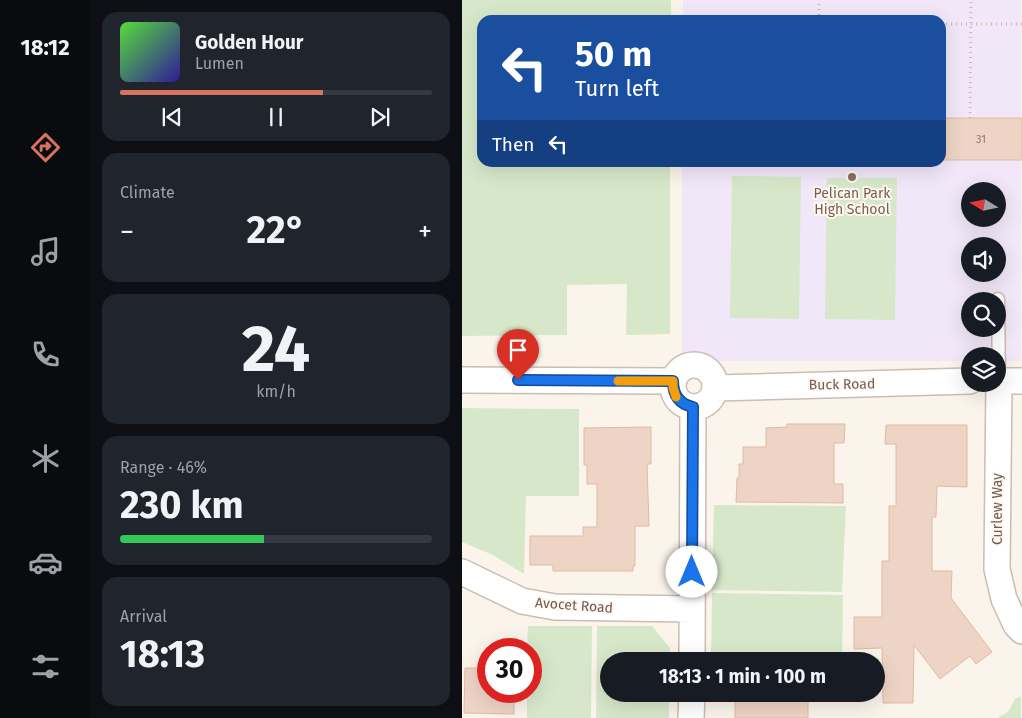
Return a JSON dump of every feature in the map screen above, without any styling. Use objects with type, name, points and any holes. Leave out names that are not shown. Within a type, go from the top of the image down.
[{"type":"street","points":[[694,364],[707,369],[715,380],[715,388],[710,399],[700,406],[693,407],[686,405],[675,395],[673,381],[680,369],[694,364]]},
{"type":"street","points":[[462,380],[673,381]]},
{"type":"street","name":"Buck Road","points":[[715,388],[961,381]]},
{"type":"street","name":"Curlew Way","points":[[1005,392],[997,569],[1004,600],[1016,625],[1022,631]]},
{"type":"street","points":[[692,652],[693,407]]},
{"type":"street","name":"Avocet Road","points":[[462,572],[522,601],[555,606],[692,609]]},
{"type":"street","points":[[692,702],[692,718]]},
{"type":"path","points":[[819,0],[819,15]]},
{"type":"path","points":[[970,118],[971,0]]},
{"type":"path","points":[[946,24],[1022,24]]},
{"type":"shaded area","name":"Pelican Park High School","points":[[683,0],[1021,0],[1021,361],[1006,361],[1006,347],[961,347],[961,361],[682,361],[682,167],[946,167],[946,15],[683,15]]},
{"type":"green space","points":[[462,0],[671,0],[671,15],[477,15],[477,167],[670,167],[670,334],[626,335],[627,284],[567,285],[567,335],[462,336]]},
{"type":"green space","points":[[732,176],[801,177],[799,319],[730,318]]},
{"type":"green space","points":[[827,178],[897,178],[895,320],[825,319]]},
{"type":"green space","points":[[462,408],[579,409],[579,496],[526,496],[524,574],[493,555],[462,542]]},
{"type":"green space","points":[[714,505],[846,506],[842,592],[712,590]]},
{"type":"green space","points":[[712,593],[843,595],[842,652],[711,652]]},
{"type":"green space","points":[[528,626],[592,626],[591,718],[527,718],[527,703],[542,703],[542,638],[527,638]]},
{"type":"green space","points":[[597,626],[652,626],[670,648],[670,652],[600,652],[600,702],[669,702],[669,718],[596,718]]},
{"type":"green space","points":[[1021,696],[1021,718],[997,718],[1008,712],[1015,699]]},
{"type":"building","points":[[946,118],[1022,118],[1022,160],[946,160]]},
{"type":"building","points":[[787,424],[845,424],[844,443],[834,443],[834,484],[843,484],[843,503],[736,502],[739,464],[743,464],[743,447],[766,447],[766,428],[787,427]]},
{"type":"building","points":[[886,425],[967,425],[967,487],[937,486],[936,517],[932,517],[932,571],[952,571],[951,598],[992,652],[976,664],[970,656],[940,679],[914,645],[913,703],[883,703],[885,702],[885,652],[882,652],[882,648],[854,649],[854,617],[882,617],[882,561],[889,561],[889,506],[896,506],[896,444],[885,444]]},
{"type":"building","points":[[651,427],[651,464],[647,464],[649,526],[635,526],[635,566],[633,566],[633,571],[553,571],[553,565],[530,565],[530,536],[583,536],[583,527],[597,527],[597,484],[587,484],[587,465],[584,465],[584,428]]},
{"type":"building","points":[[465,668],[477,668],[477,703],[514,703],[514,714],[464,713]]},
{"type":"building","points":[[735,702],[808,702],[808,718],[735,718]]},
{"type":"slow traffic","points":[[618,381],[673,381],[676,397]]},
{"type":"place","name":"Pelican Park High School","points":[[852,177]]},
{"type":"route","points":[[518,380],[673,381],[675,395],[686,405],[693,407],[692,572]]}]
